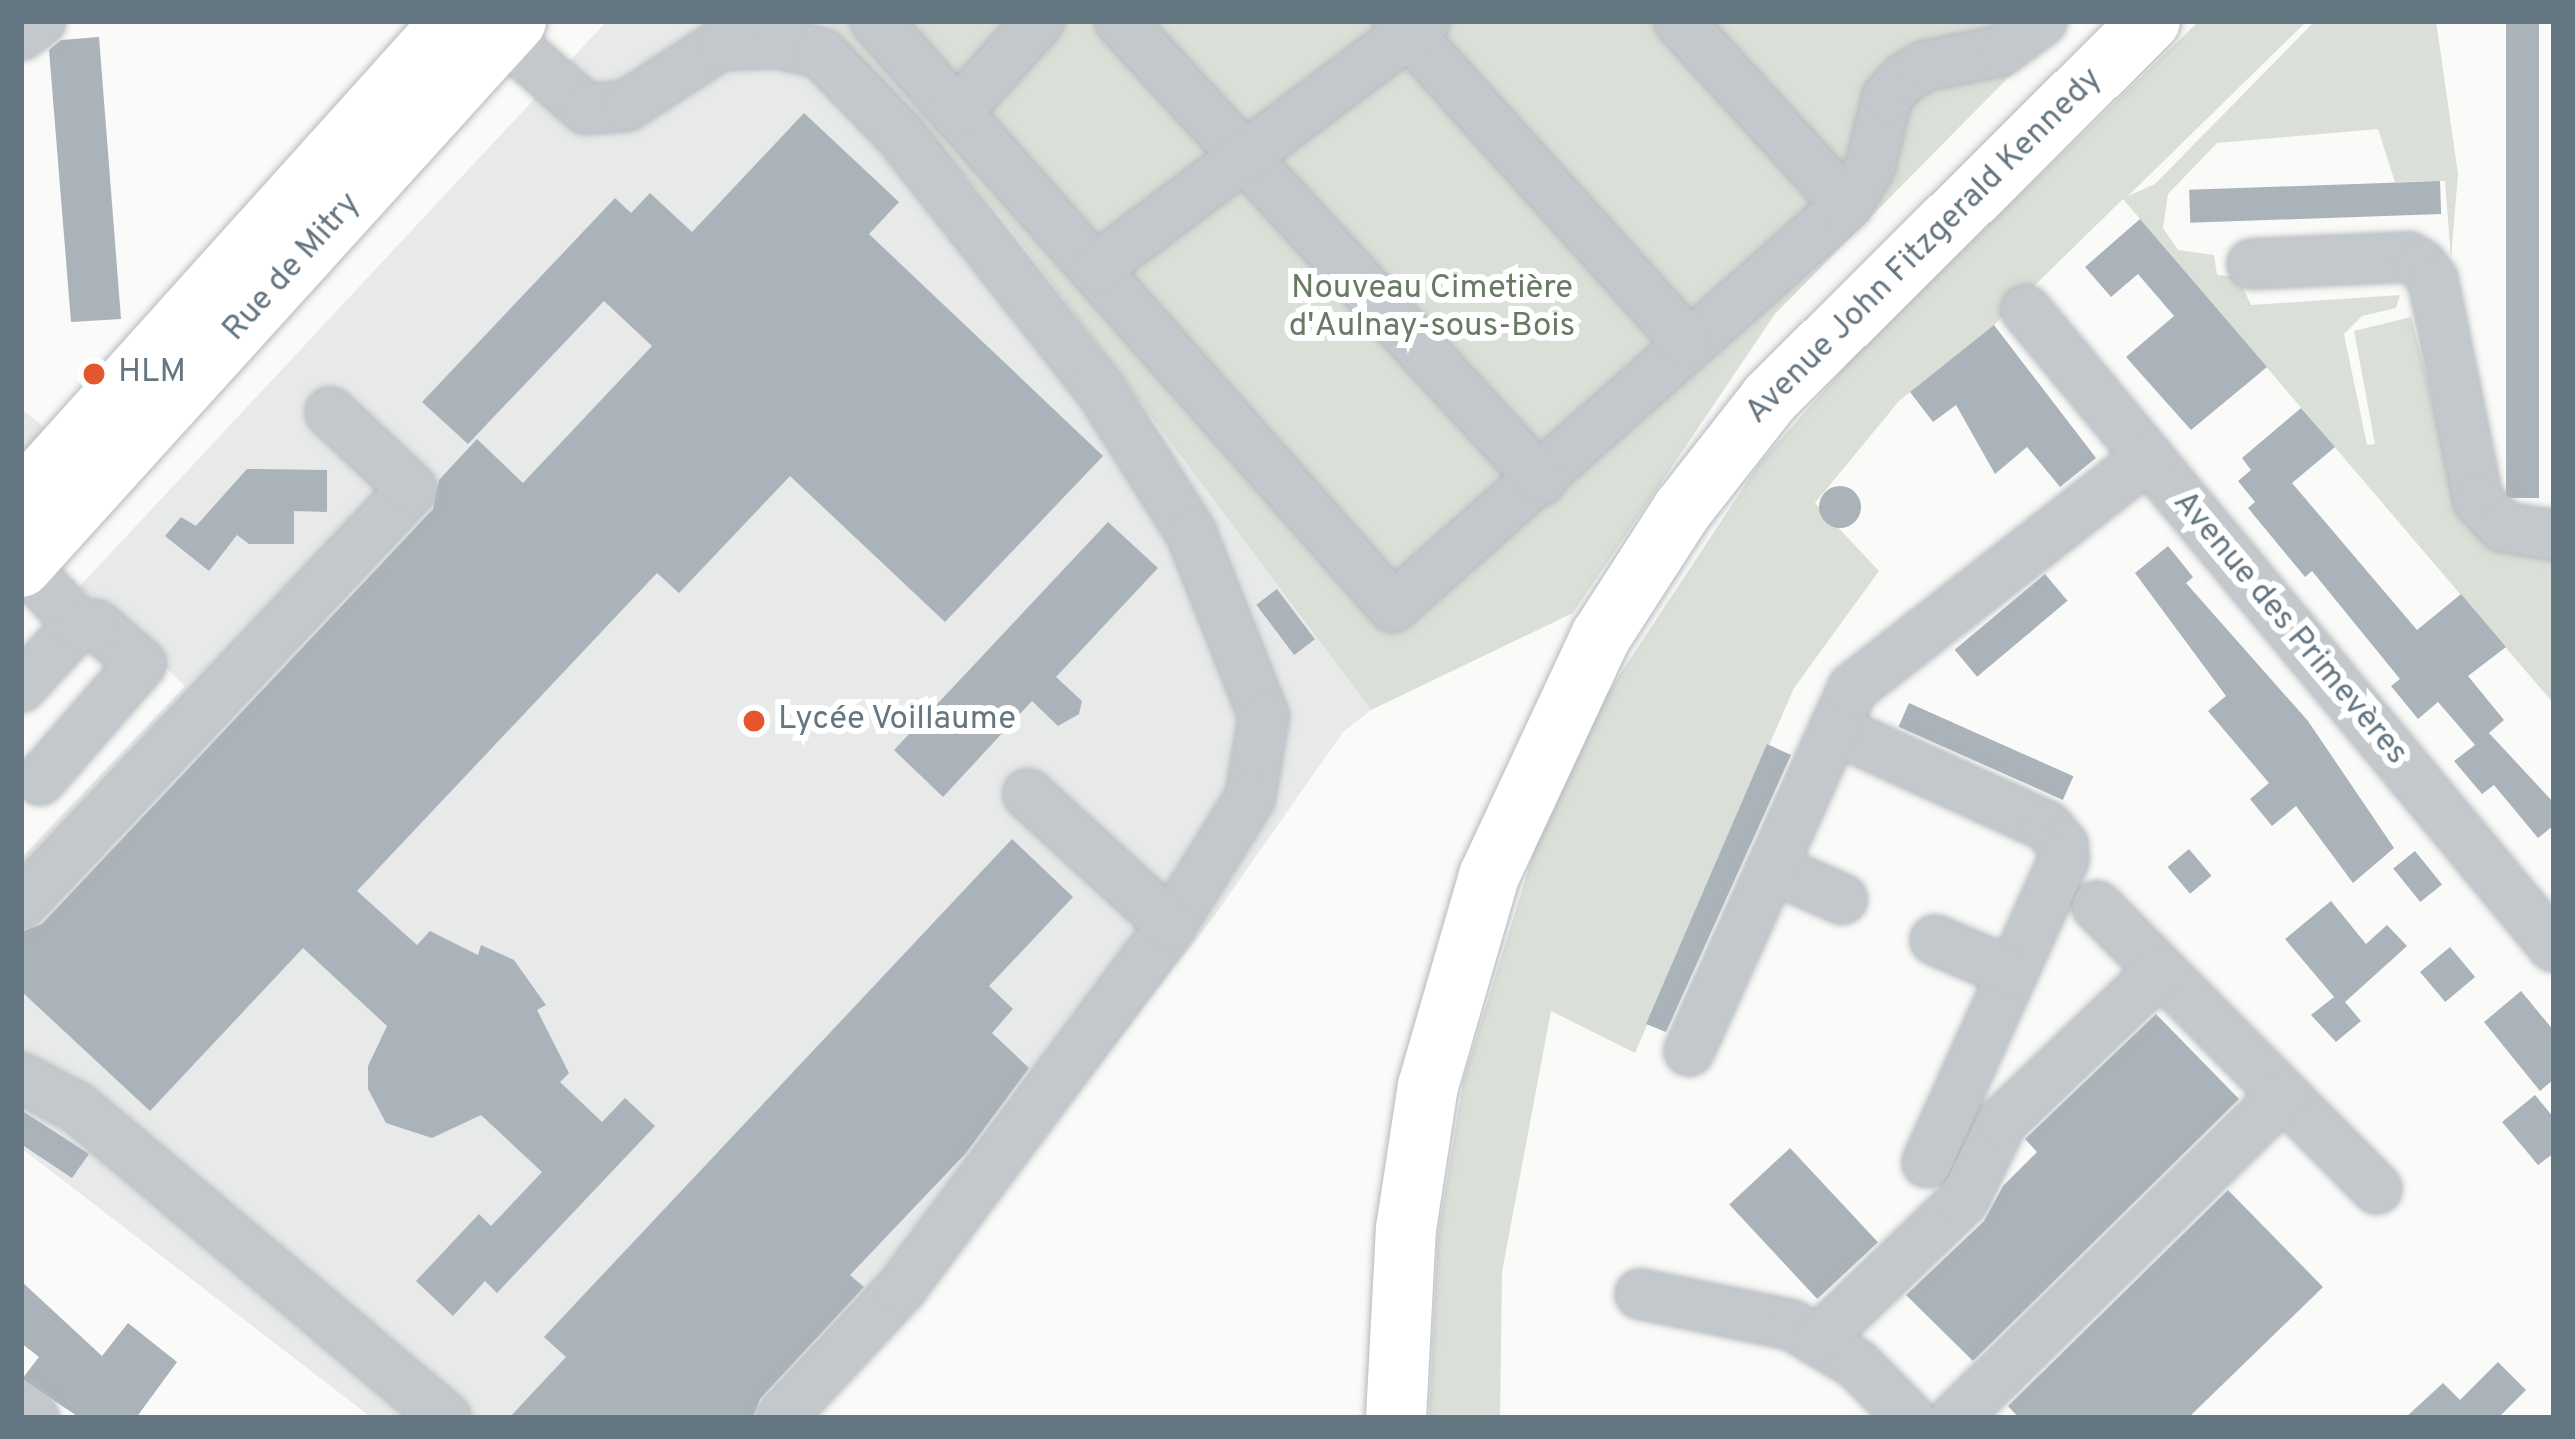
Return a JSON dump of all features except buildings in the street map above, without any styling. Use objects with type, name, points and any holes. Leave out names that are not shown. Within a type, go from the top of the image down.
[{"type":"main road","name":"Avenue John Fitzgerald Kennedy","points":[[1396,1418],[1406,1229],[1434,1063],[1489,876],[1600,636],[1683,509],[1770,398],[2150,21]]},
{"type":"main road","name":"Rue de Mitry","points":[[21,500],[485,24]]},
{"type":"main road","name":"Rue de Mitry","points":[[22,566],[485,24]]},
{"type":"street","points":[[21,35],[41,21]]},
{"type":"street","points":[[876,21],[1393,607],[1847,205],[1870,167],[1887,97],[1905,78],[1988,36],[2042,21]]},
{"type":"street","points":[[956,113],[1040,21]]},
{"type":"street","points":[[1120,21],[1540,480]]},
{"type":"street","points":[[1679,21],[1847,205]]},
{"type":"street","points":[[485,24],[586,109],[626,106],[720,45],[777,43],[820,53],[899,134],[1100,389],[1191,532],[1264,716],[1250,798],[1171,925],[901,1289],[781,1418]]},
{"type":"street","points":[[1096,268],[1411,25],[1688,343]]},
{"type":"street","points":[[2252,264],[2409,256],[2422,265],[2433,280],[2478,500],[2503,527],[2554,535]]},
{"type":"street","name":"Avenue des Primevères","points":[[2026,310],[2133,469],[2554,947]]},
{"type":"street","points":[[21,904],[412,489],[330,412]]},
{"type":"street","points":[[1690,1051],[1853,688],[1878,662],[2133,469]]},
{"type":"street","points":[[22,566],[79,624],[96,625],[141,664],[40,781]]},
{"type":"street","points":[[21,687],[79,624]]},
{"type":"street","points":[[1834,730],[2056,835],[2064,859],[1927,1162]]},
{"type":"street","points":[[1028,794],[1171,925]]},
{"type":"street","points":[[1772,868],[1842,899]]},
{"type":"street","points":[[2097,906],[2377,1189]]},
{"type":"street","points":[[1935,940],[2012,973]]},
{"type":"street","points":[[1818,1340],[1964,1200],[2002,1122],[2160,970]]},
{"type":"street","points":[[21,1078],[78,1108],[446,1418]]},
{"type":"street","points":[[1955,1418],[2284,1095]]},
{"type":"street","points":[[1640,1294],[1792,1325],[1856,1364],[1910,1418]]},
{"type":"street","points":[[21,1408],[34,1418]]},
{"type":"shaded area","name":"Lycée Voillaume","points":[[607,21],[826,21],[1002,217],[1371,710],[1343,732],[1215,915],[944,1266],[813,1418],[372,1418],[21,1148],[21,858],[185,686],[79,587]]},
{"type":"shaded area","points":[[21,409],[48,430],[21,459]]},
{"type":"green space","name":"Nouveau Cimetière d'Aulnay-sous-Bois","points":[[826,21],[2064,21],[1775,314],[1573,613],[1371,710],[1002,217]]},
{"type":"green space","points":[[2199,21],[2307,21],[2128,196],[2155,184],[2315,21],[2436,21],[2458,174],[2451,259],[2445,181],[2395,182],[2378,129],[2217,143],[2168,194],[2163,228],[2178,250],[2214,255],[2217,275],[2238,277],[2251,305],[2400,295],[2396,308],[2362,316],[2344,334],[2367,445],[2375,444],[2354,331],[2411,317],[2454,483],[2554,547],[2554,704],[2123,199],[1994,325],[1899,401],[1815,503],[1879,571],[1794,688],[1635,1053],[1551,1011],[1502,1272],[1500,1418],[1429,1418],[1438,1234],[1464,1078],[1534,851],[1607,694],[1759,464],[1861,349]]},
{"type":"place","name":"HLM","points":[[94,374]]},
{"type":"place","name":"Lycée Voillaume","points":[[754,721]]}]
